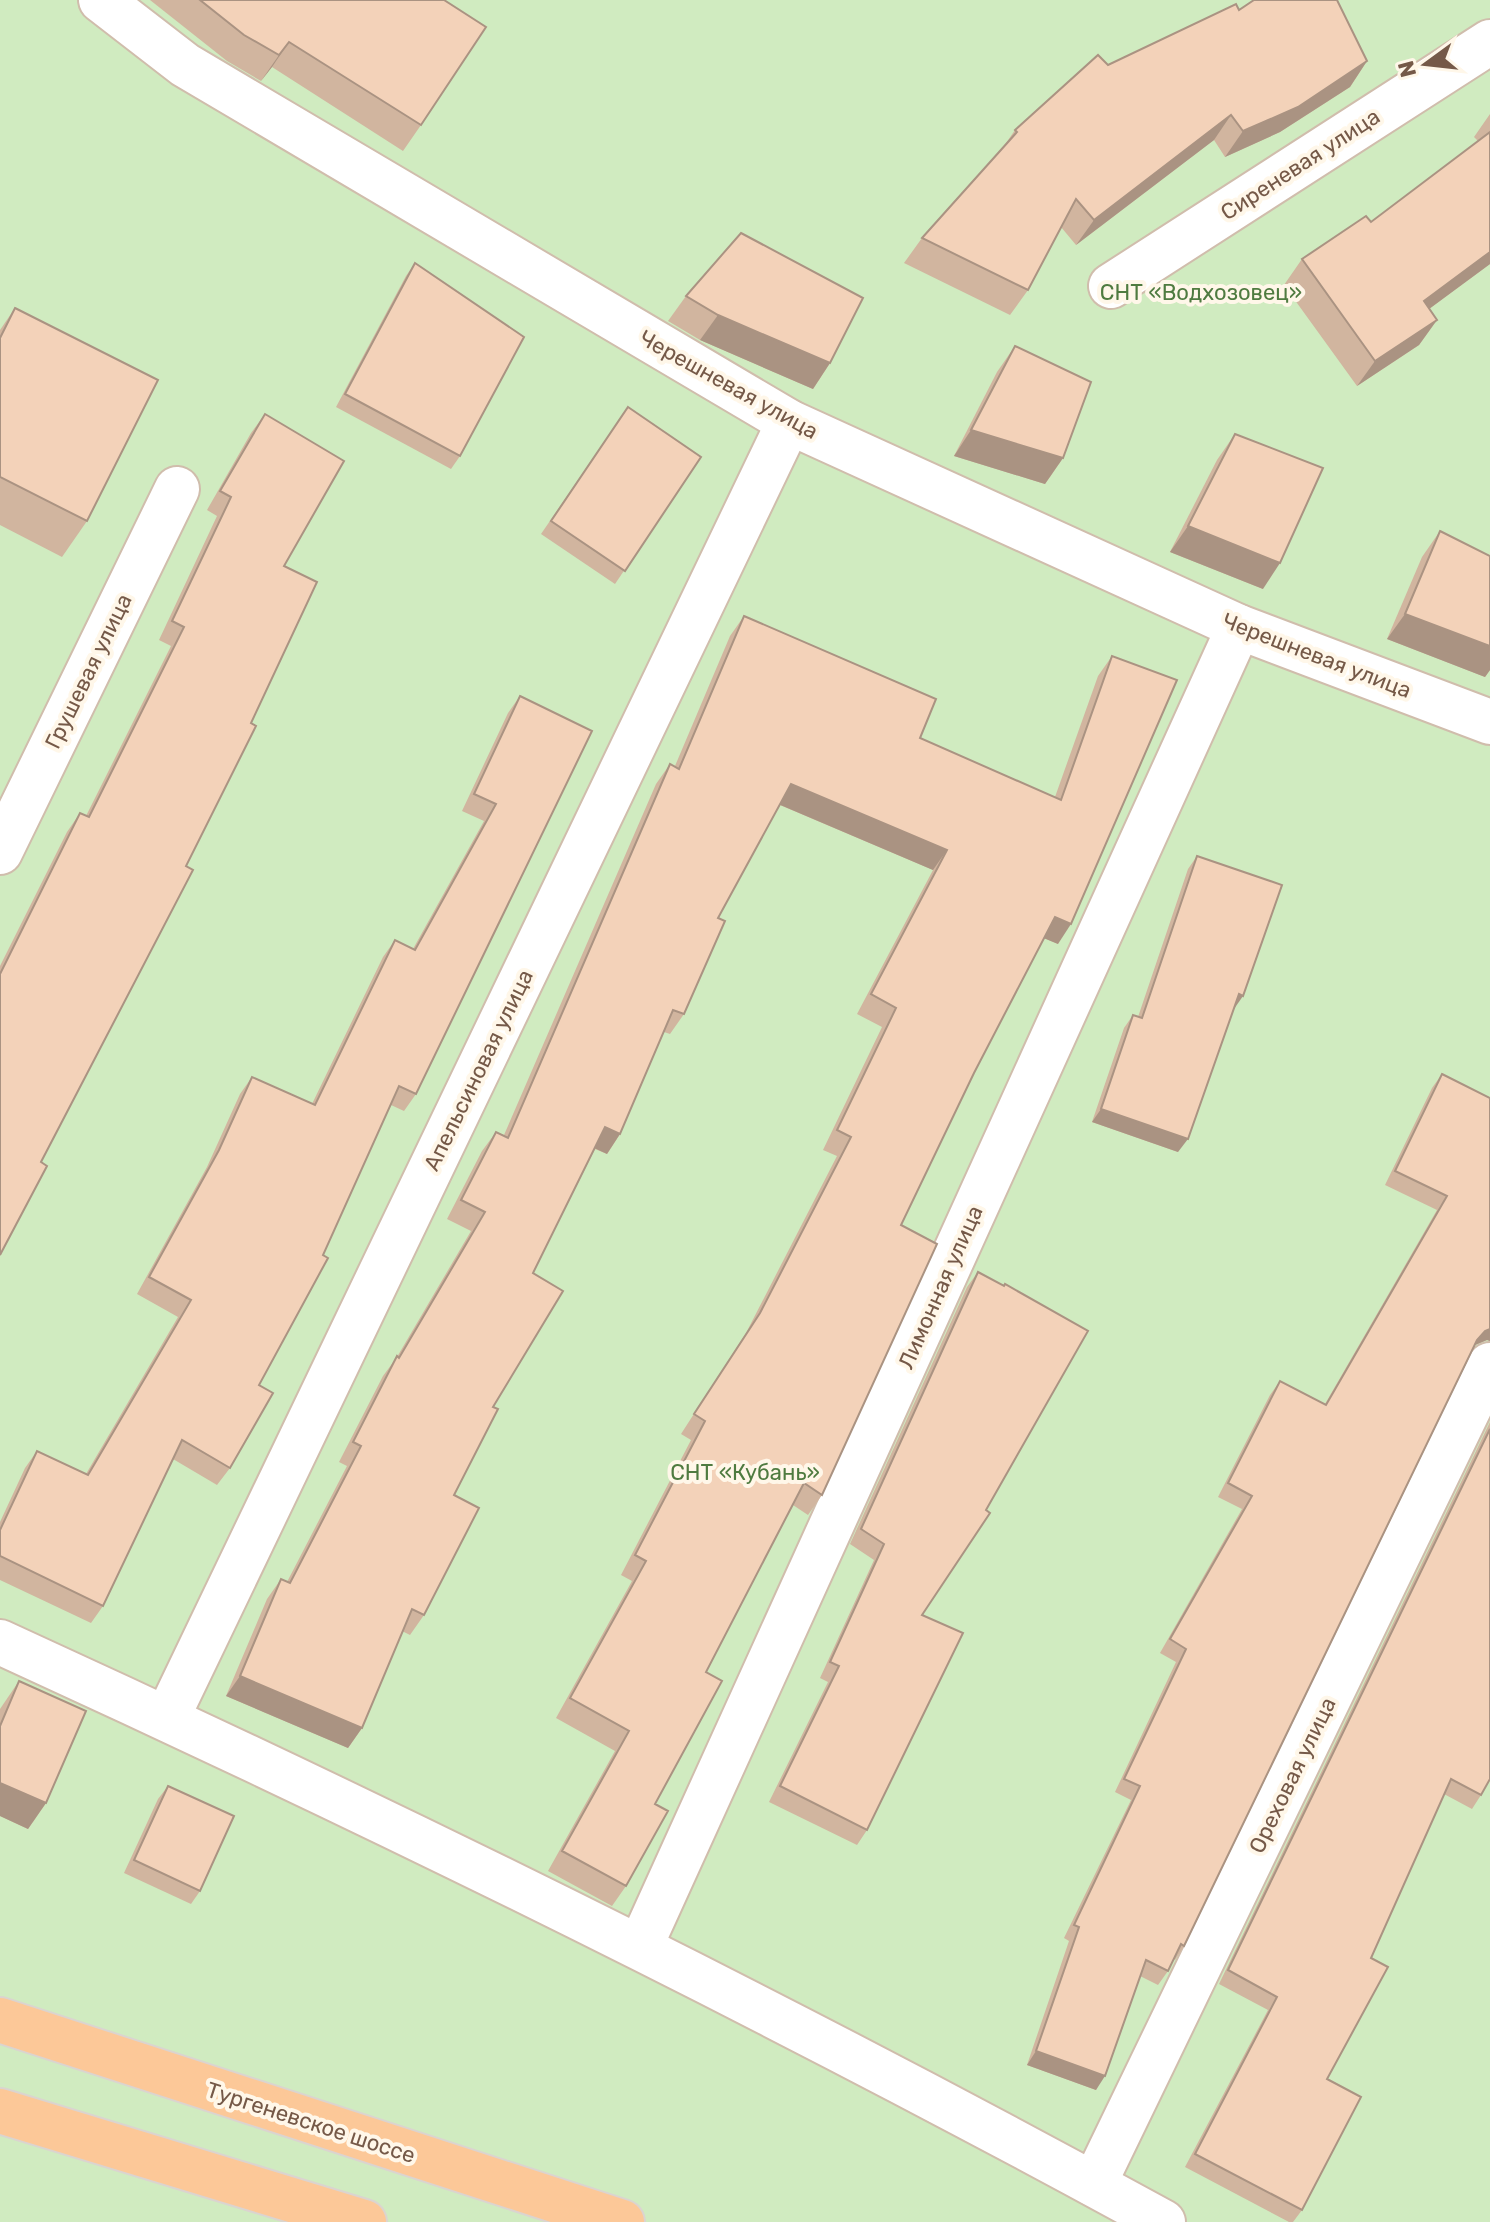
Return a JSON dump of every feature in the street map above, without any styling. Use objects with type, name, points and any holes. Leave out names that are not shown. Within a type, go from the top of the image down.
[{"type":"highway","name":"Тургеневское шоссе","points":[[0,2020],[622,2222]]},
{"type":"highway","points":[[0,2111],[364,2222]]},
{"type":"street","name":"Черешневая улица","points":[[101,0],[185,65],[789,422],[1239,627],[1490,722]]},
{"type":"street","name":"Сиреневая улица","points":[[1111,286],[1490,42]]},
{"type":"street","name":"Апельсиновая улица","points":[[167,1718],[789,422]]},
{"type":"street","name":"Грушевая улица","points":[[0,852],[177,489]]},
{"type":"street","name":"Лимонная улица","points":[[640,1947],[1239,627]]},
{"type":"street","name":"Ореховая улица","points":[[1094,2184],[1490,1365]]},
{"type":"street","points":[[0,1642],[167,1718],[640,1947],[1163,2222]]},
{"type":"green space","name":"СНТ «Кубань»","points":[[0,0],[1490,0],[1490,2222],[0,2222]]},
{"type":"building","points":[[200,0],[444,0],[486,27],[421,125],[289,42],[279,55],[244,35]]},
{"type":"building","points":[[1254,0],[1337,0],[1367,61],[1298,107],[1243,131],[1231,115],[1094,220],[1076,199],[1028,290],[922,238],[1017,132],[1015,130],[1098,55],[1108,65],[1236,4],[1239,10]]},
{"type":"building","points":[[1490,132],[1490,252],[1424,301],[1437,320],[1375,361],[1302,259],[1366,216],[1371,222]]},
{"type":"building","points":[[741,233],[863,298],[830,363],[718,315],[686,296]]},
{"type":"building","points":[[415,263],[524,337],[460,456],[345,394]]},
{"type":"building","points":[[15,308],[158,380],[87,521],[0,477],[0,338]]},
{"type":"building","points":[[1015,346],[1091,382],[1063,458],[971,430]]},
{"type":"building","points":[[628,407],[701,457],[625,571],[551,521]]},
{"type":"building","points":[[265,414],[344,461],[284,566],[317,582],[251,723],[256,726],[186,866],[193,870],[41,1162],[47,1166],[0,1255],[0,974],[80,813],[89,817],[184,627],[172,621],[231,497],[220,491]]},
{"type":"building","points":[[1235,434],[1323,468],[1280,563],[1188,526]]},
{"type":"building","points":[[1440,531],[1490,556],[1490,646],[1405,614]]},
{"type":"building","points":[[744,616],[936,699],[920,738],[1061,800],[1112,656],[1177,680],[1071,924],[1055,917],[974,1073],[901,1225],[937,1244],[822,1495],[804,1483],[706,1672],[722,1681],[655,1804],[668,1811],[626,1886],[562,1851],[629,1731],[570,1698],[646,1561],[635,1555],[705,1421],[694,1414],[760,1313],[851,1137],[837,1130],[896,1008],[871,994],[947,850],[791,784],[718,918],[725,921],[684,1014],[673,1010],[620,1134],[605,1127],[533,1273],[563,1291],[493,1407],[498,1409],[454,1495],[479,1508],[424,1615],[412,1609],[362,1728],[240,1676],[281,1579],[290,1583],[361,1446],[353,1442],[397,1356],[399,1358],[485,1212],[461,1200],[496,1132],[508,1138],[670,764],[679,769]]},
{"type":"building","points":[[520,696],[592,731],[416,1094],[399,1086],[323,1255],[328,1258],[259,1385],[273,1393],[230,1468],[182,1440],[103,1606],[0,1556],[0,1530],[37,1451],[88,1475],[191,1300],[149,1277],[219,1150],[252,1077],[315,1105],[395,940],[415,950],[496,804],[474,794]]},
{"type":"building","points":[[1197,856],[1282,885],[1243,996],[1239,994],[1188,1139],[1101,1109],[1133,1015],[1142,1018]]},
{"type":"building","points":[[1442,1074],[1490,1098],[1490,1329],[1477,1340],[1184,1946],[1181,1944],[1168,1971],[1146,1960],[1105,2076],[1036,2051],[1079,1927],[1074,1925],[1140,1786],[1124,1779],[1186,1649],[1170,1639],[1252,1496],[1228,1483],[1280,1381],[1326,1405],[1447,1196],[1395,1171]]},
{"type":"building","points":[[978,1272],[1088,1331],[986,1510],[990,1513],[922,1615],[963,1633],[867,1830],[780,1786],[839,1666],[830,1662],[884,1544],[861,1529]]},
{"type":"building","points":[[1490,1429],[1490,1779],[1481,1795],[1451,1779],[1371,1958],[1388,1967],[1327,2079],[1361,2097],[1302,2210],[1195,2154],[1277,1997],[1228,1970]]},
{"type":"building","points":[[19,1681],[86,1711],[46,1803],[0,1783],[0,1726]]},
{"type":"building","points":[[168,1786],[234,1816],[200,1891],[134,1860]]},
{"type":"park label","name":"СНТ «Водхозовец»","points":[[1201,292]]}]
